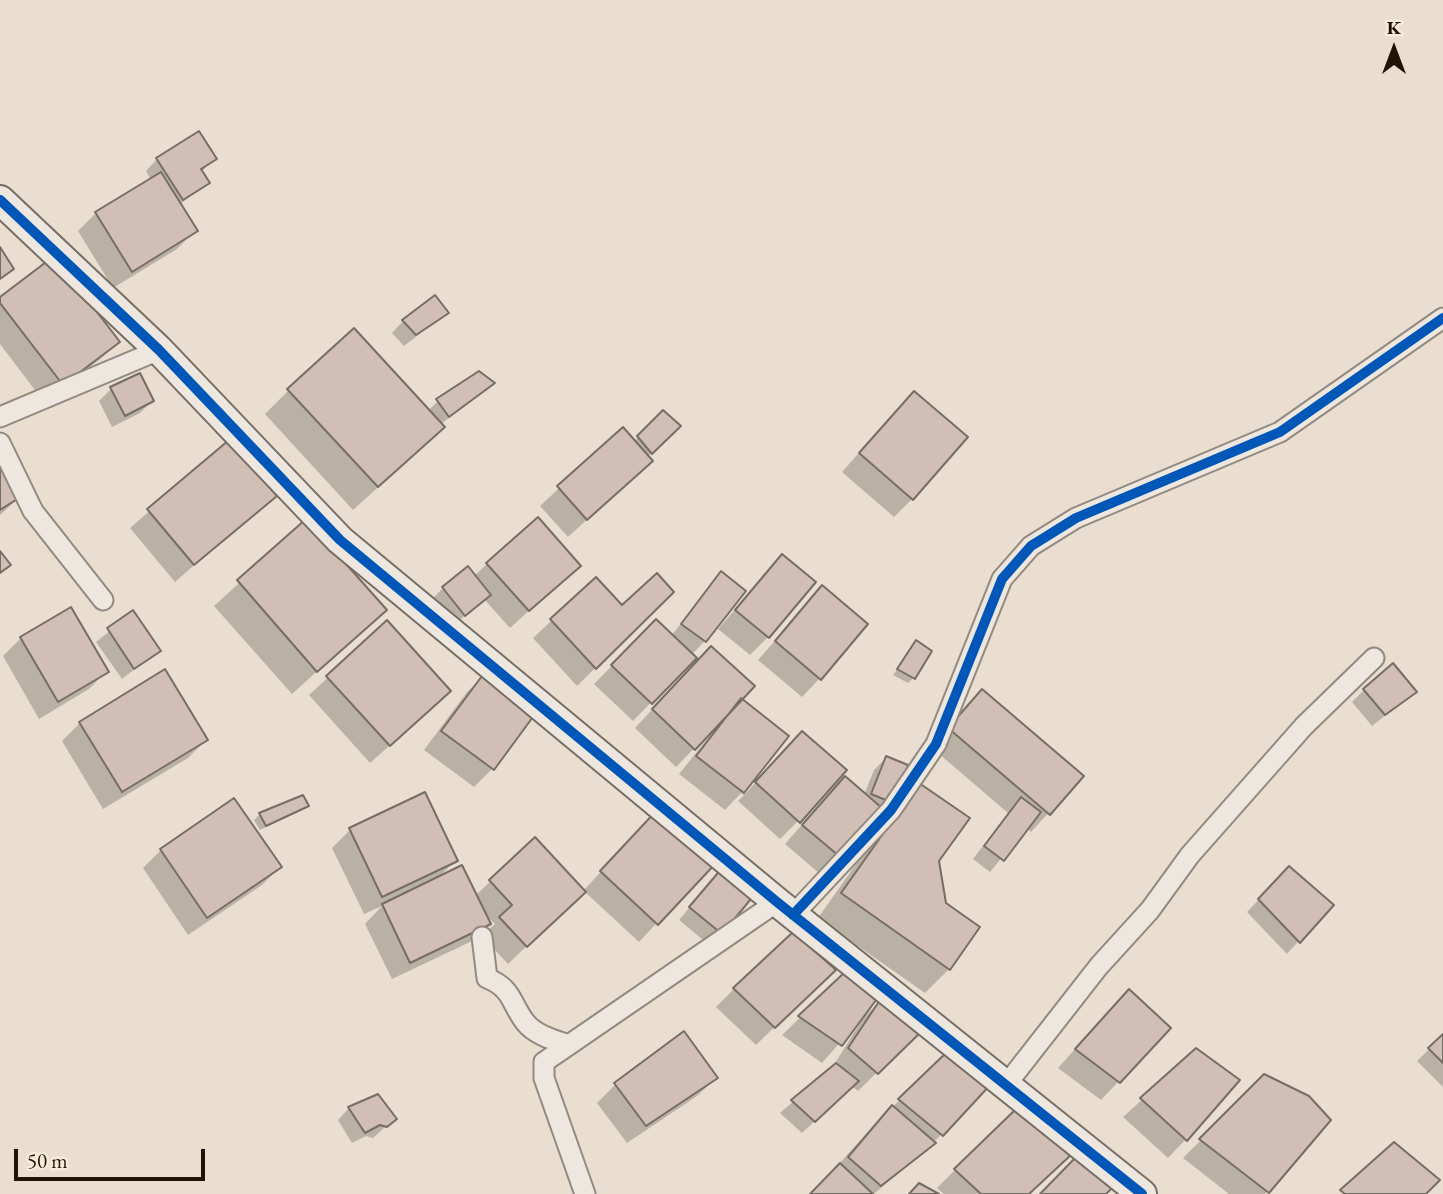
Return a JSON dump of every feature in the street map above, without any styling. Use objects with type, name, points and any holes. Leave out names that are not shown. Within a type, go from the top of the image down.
[{"type":"street","points":[[0,200],[159,350],[340,540],[785,908],[1142,1194]]},
{"type":"street","points":[[585,1194],[544,1078],[544,1062],[785,908],[891,810],[936,744],[1002,579],[1031,546],[1076,518],[1280,432],[1443,318]]},
{"type":"street","points":[[0,417],[159,350]]},
{"type":"street","points":[[0,443],[33,511],[103,600]]},
{"type":"street","points":[[1006,1085],[1099,966],[1150,910],[1189,855],[1304,726],[1374,657]]},
{"type":"street","points":[[482,937],[487,978],[504,985],[526,1024],[544,1036],[569,1045]]},
{"type":"building","points":[[199,131],[217,159],[201,169],[210,183],[183,200],[156,158]]},
{"type":"building","points":[[161,172],[198,231],[132,272],[95,212]]},
{"type":"building","points":[[0,247],[14,269],[0,279]]},
{"type":"building","points":[[54,256],[120,342],[63,385],[0,303],[0,297]]},
{"type":"building","points":[[435,295],[449,313],[416,335],[402,320]]},
{"type":"building","points":[[354,328],[445,427],[378,487],[287,389]]},
{"type":"building","points":[[479,371],[495,383],[449,417],[436,399]]},
{"type":"building","points":[[140,373],[154,401],[125,416],[110,387]]},
{"type":"building","points":[[914,391],[968,437],[913,500],[859,453]]},
{"type":"building","points":[[663,410],[681,426],[652,454],[637,436]]},
{"type":"building","points":[[623,427],[653,461],[587,520],[557,486]]},
{"type":"building","points":[[229,440],[277,496],[194,565],[147,509]]},
{"type":"building","points":[[0,452],[27,493],[0,510]]},
{"type":"building","points":[[538,517],[581,566],[529,611],[486,563]]},
{"type":"building","points":[[306,519],[387,610],[317,672],[237,580]]},
{"type":"building","points":[[0,551],[11,565],[0,573]]},
{"type":"building","points":[[782,554],[816,582],[769,638],[735,610]]},
{"type":"building","points":[[468,566],[491,595],[465,616],[442,587]]},
{"type":"building","points":[[721,571],[746,591],[706,642],[681,624]]},
{"type":"building","points":[[657,573],[674,592],[596,669],[550,619],[596,577],[622,605]]},
{"type":"building","points":[[822,585],[868,624],[821,680],[775,641]]},
{"type":"building","points":[[71,607],[109,672],[58,702],[20,637]]},
{"type":"building","points":[[133,610],[161,651],[134,669],[107,628]]},
{"type":"building","points":[[656,619],[697,658],[652,704],[611,665]]},
{"type":"building","points":[[387,620],[451,691],[390,746],[326,676]]},
{"type":"building","points":[[916,640],[932,651],[915,679],[897,669]]},
{"type":"building","points":[[711,646],[755,686],[695,750],[652,709]]},
{"type":"building","points":[[1393,663],[1417,692],[1385,715],[1363,689]]},
{"type":"building","points":[[165,669],[208,740],[122,792],[79,722]]},
{"type":"building","points":[[485,672],[538,710],[494,770],[441,731]]},
{"type":"building","points":[[982,689],[1084,776],[1050,815],[948,728]]},
{"type":"building","points":[[741,698],[789,736],[744,793],[696,756]]},
{"type":"building","points":[[802,731],[847,770],[800,823],[755,782]]},
{"type":"building","points":[[886,756],[908,765],[893,803],[871,794]]},
{"type":"building","points":[[845,776],[882,808],[839,856],[802,825]]},
{"type":"building","points":[[919,783],[970,818],[939,861],[946,903],[980,927],[950,970],[841,893]]},
{"type":"building","points":[[425,792],[458,861],[382,897],[349,828]]},
{"type":"building","points":[[303,795],[309,806],[266,826],[259,813]]},
{"type":"building","points":[[1021,797],[1041,812],[1004,861],[984,846]]},
{"type":"building","points":[[234,798],[282,867],[207,918],[160,849]]},
{"type":"building","points":[[658,809],[716,863],[658,925],[600,871]]},
{"type":"building","points":[[535,837],[586,892],[527,947],[499,917],[512,905],[489,880]]},
{"type":"building","points":[[462,865],[491,924],[410,963],[382,904]]},
{"type":"building","points":[[1289,866],[1334,905],[1300,943],[1258,899]]},
{"type":"building","points":[[723,867],[755,894],[722,934],[689,907]]},
{"type":"building","points":[[793,932],[836,970],[775,1028],[733,988]]},
{"type":"building","points":[[845,972],[879,996],[842,1046],[798,1016]]},
{"type":"building","points":[[1129,989],[1171,1028],[1120,1083],[1075,1049]]},
{"type":"building","points":[[884,994],[924,1029],[878,1074],[848,1048]]},
{"type":"building","points":[[684,1031],[718,1078],[646,1126],[614,1083]]},
{"type":"building","points":[[1443,1034],[1443,1063],[1428,1048]]},
{"type":"building","points":[[1196,1048],[1240,1080],[1187,1141],[1140,1098]]},
{"type":"building","points":[[949,1050],[992,1083],[943,1136],[898,1099]]},
{"type":"building","points":[[836,1063],[859,1081],[815,1122],[791,1100]]},
{"type":"building","points":[[1264,1074],[1309,1096],[1331,1120],[1269,1193],[1199,1139]]},
{"type":"building","points":[[378,1094],[397,1119],[387,1127],[380,1125],[365,1133],[348,1107]]},
{"type":"building","points":[[892,1105],[936,1143],[881,1186],[848,1157]]},
{"type":"building","points":[[1016,1109],[1072,1154],[1029,1194],[981,1194],[954,1169]]},
{"type":"building","points":[[1394,1142],[1440,1180],[1426,1194],[1345,1194],[1340,1190]]},
{"type":"building","points":[[1077,1156],[1113,1187],[1106,1194],[1040,1194]]},
{"type":"building","points":[[840,1163],[873,1194],[810,1194]]},
{"type":"building","points":[[919,1183],[939,1194],[909,1194]]},
{"type":"cycle path","points":[[0,200],[159,350],[340,540],[777,902],[1142,1194]]},
{"type":"cycle path","points":[[793,915],[891,810],[936,744],[1002,579],[1031,546],[1076,518],[1280,432],[1443,318]]}]
